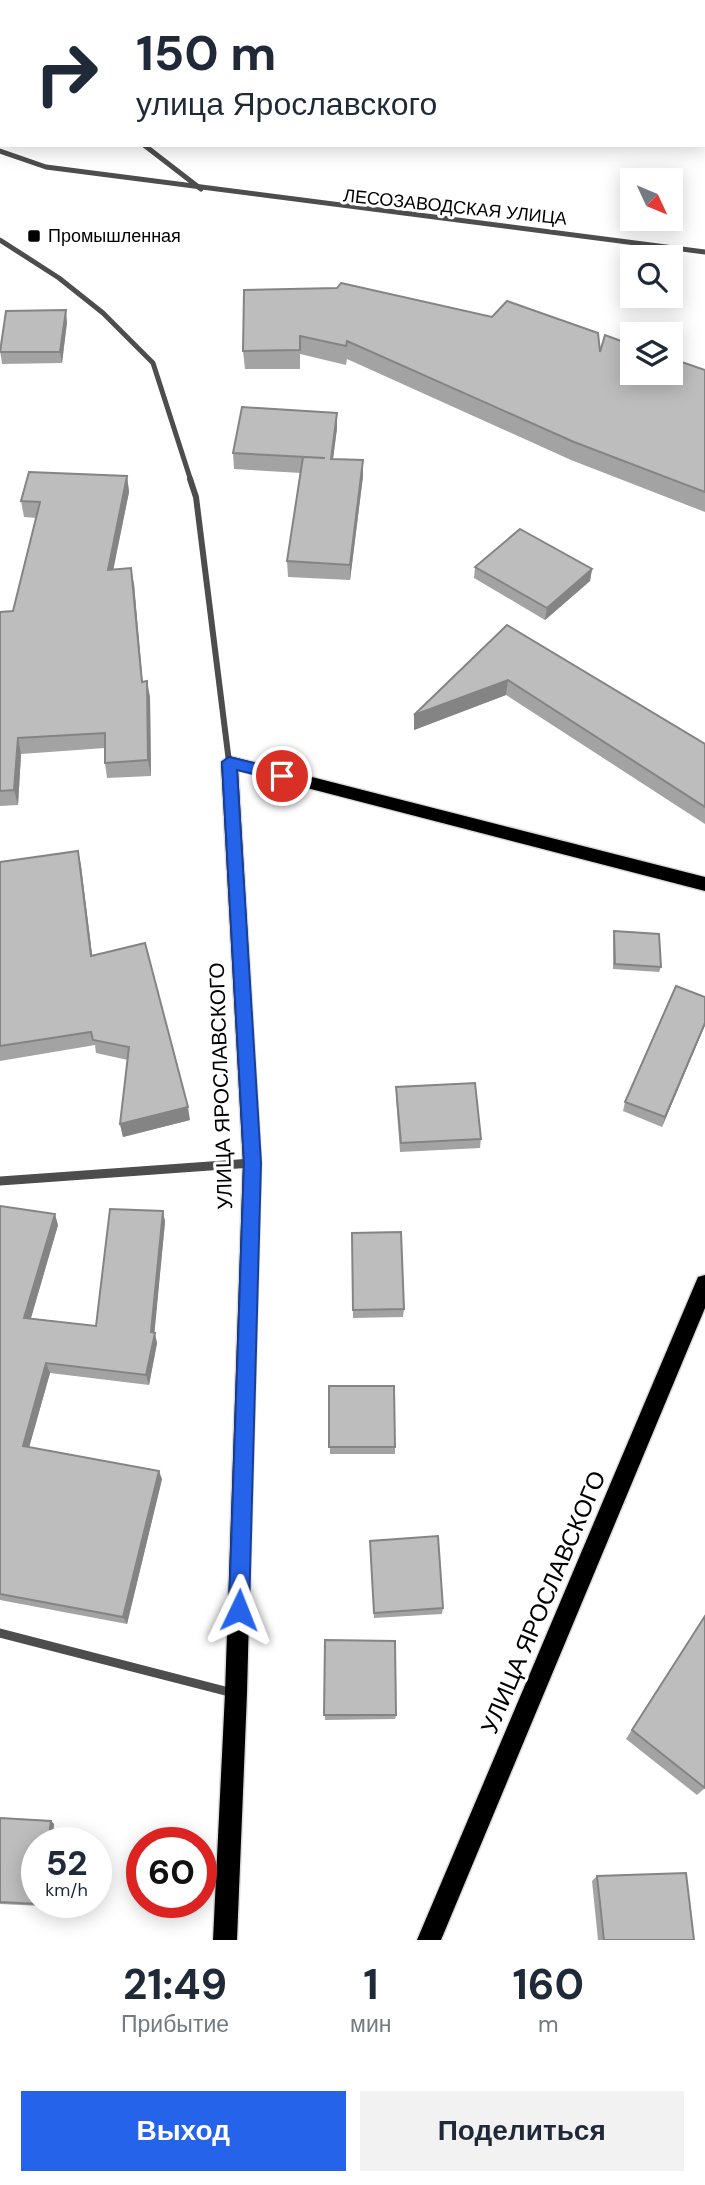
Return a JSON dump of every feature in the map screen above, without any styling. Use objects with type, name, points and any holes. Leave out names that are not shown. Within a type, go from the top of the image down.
[{"type":"main road","points":[[229,762],[705,884]]},
{"type":"main road","name":"УЛИЦА ЯРОСЛАВСКОГО","points":[[225,1940],[253,1163],[229,762]]},
{"type":"main road","name":"УЛИЦА ЯРОСЛАВСКОГО","points":[[429,1940],[705,1284]]},
{"type":"street","points":[[147,147],[201,189]]},
{"type":"street","name":"ЛЕСОЗАВОДСКАЯ УЛИЦА","points":[[0,151],[46,167],[705,252]]},
{"type":"street","points":[[0,240],[86,299],[153,363],[196,497],[229,762]]},
{"type":"street","points":[[0,1181],[253,1163]]},
{"type":"street","points":[[0,1633],[236,1693]]},
{"type":"building","points":[[341,283],[492,317],[507,301],[598,333],[600,352],[605,335],[620,341],[620,385],[683,385],[683,362],[705,370],[705,492],[574,442],[347,341],[346,346],[300,336],[300,350],[243,351],[244,290],[337,288]]},
{"type":"building","points":[[66,310],[60,352],[0,352],[6,311]]},
{"type":"building","points":[[242,407],[337,413],[331,459],[363,460],[350,565],[287,561],[303,457],[325,458],[233,453]]},
{"type":"building","points":[[29,472],[127,476],[108,570],[131,568],[142,682],[147,681],[148,760],[105,763],[105,733],[18,738],[14,790],[0,791],[0,612],[13,611],[40,502],[21,501]]},
{"type":"building","points":[[520,529],[592,569],[547,608],[475,567]]},
{"type":"building","points":[[507,625],[705,744],[705,807],[508,680],[414,715]]},
{"type":"building","points":[[78,851],[91,956],[145,943],[188,1107],[120,1124],[129,1047],[93,1040],[91,1032],[0,1046],[0,862]]},
{"type":"building","points":[[614,931],[659,934],[661,967],[615,964]]},
{"type":"building","points":[[676,986],[705,997],[705,1023],[665,1117],[625,1102]]},
{"type":"building","points":[[475,1083],[481,1139],[401,1143],[396,1087]]},
{"type":"building","points":[[0,1206],[55,1214],[24,1318],[96,1326],[110,1209],[163,1211],[151,1332],[155,1333],[146,1375],[46,1363],[23,1446],[159,1471],[123,1617],[0,1594]]},
{"type":"building","points":[[401,1232],[404,1309],[353,1310],[352,1233]]},
{"type":"building","points":[[329,1386],[394,1386],[395,1447],[329,1447]]},
{"type":"building","points":[[438,1536],[443,1608],[374,1613],[370,1541]]},
{"type":"building","points":[[705,1616],[705,1788],[632,1730]]},
{"type":"building","points":[[325,1640],[395,1641],[396,1715],[324,1715]]},
{"type":"building","points":[[0,1818],[51,1821],[50,1827],[21,1827],[21,1903],[0,1902]]},
{"type":"building","points":[[686,1873],[694,1940],[604,1940],[597,1876]]},
{"type":"place","name":"Промышленная","points":[[34,236]]},
{"type":"route","points":[[239,1610],[253,1163],[229,762],[282,776]]}]
